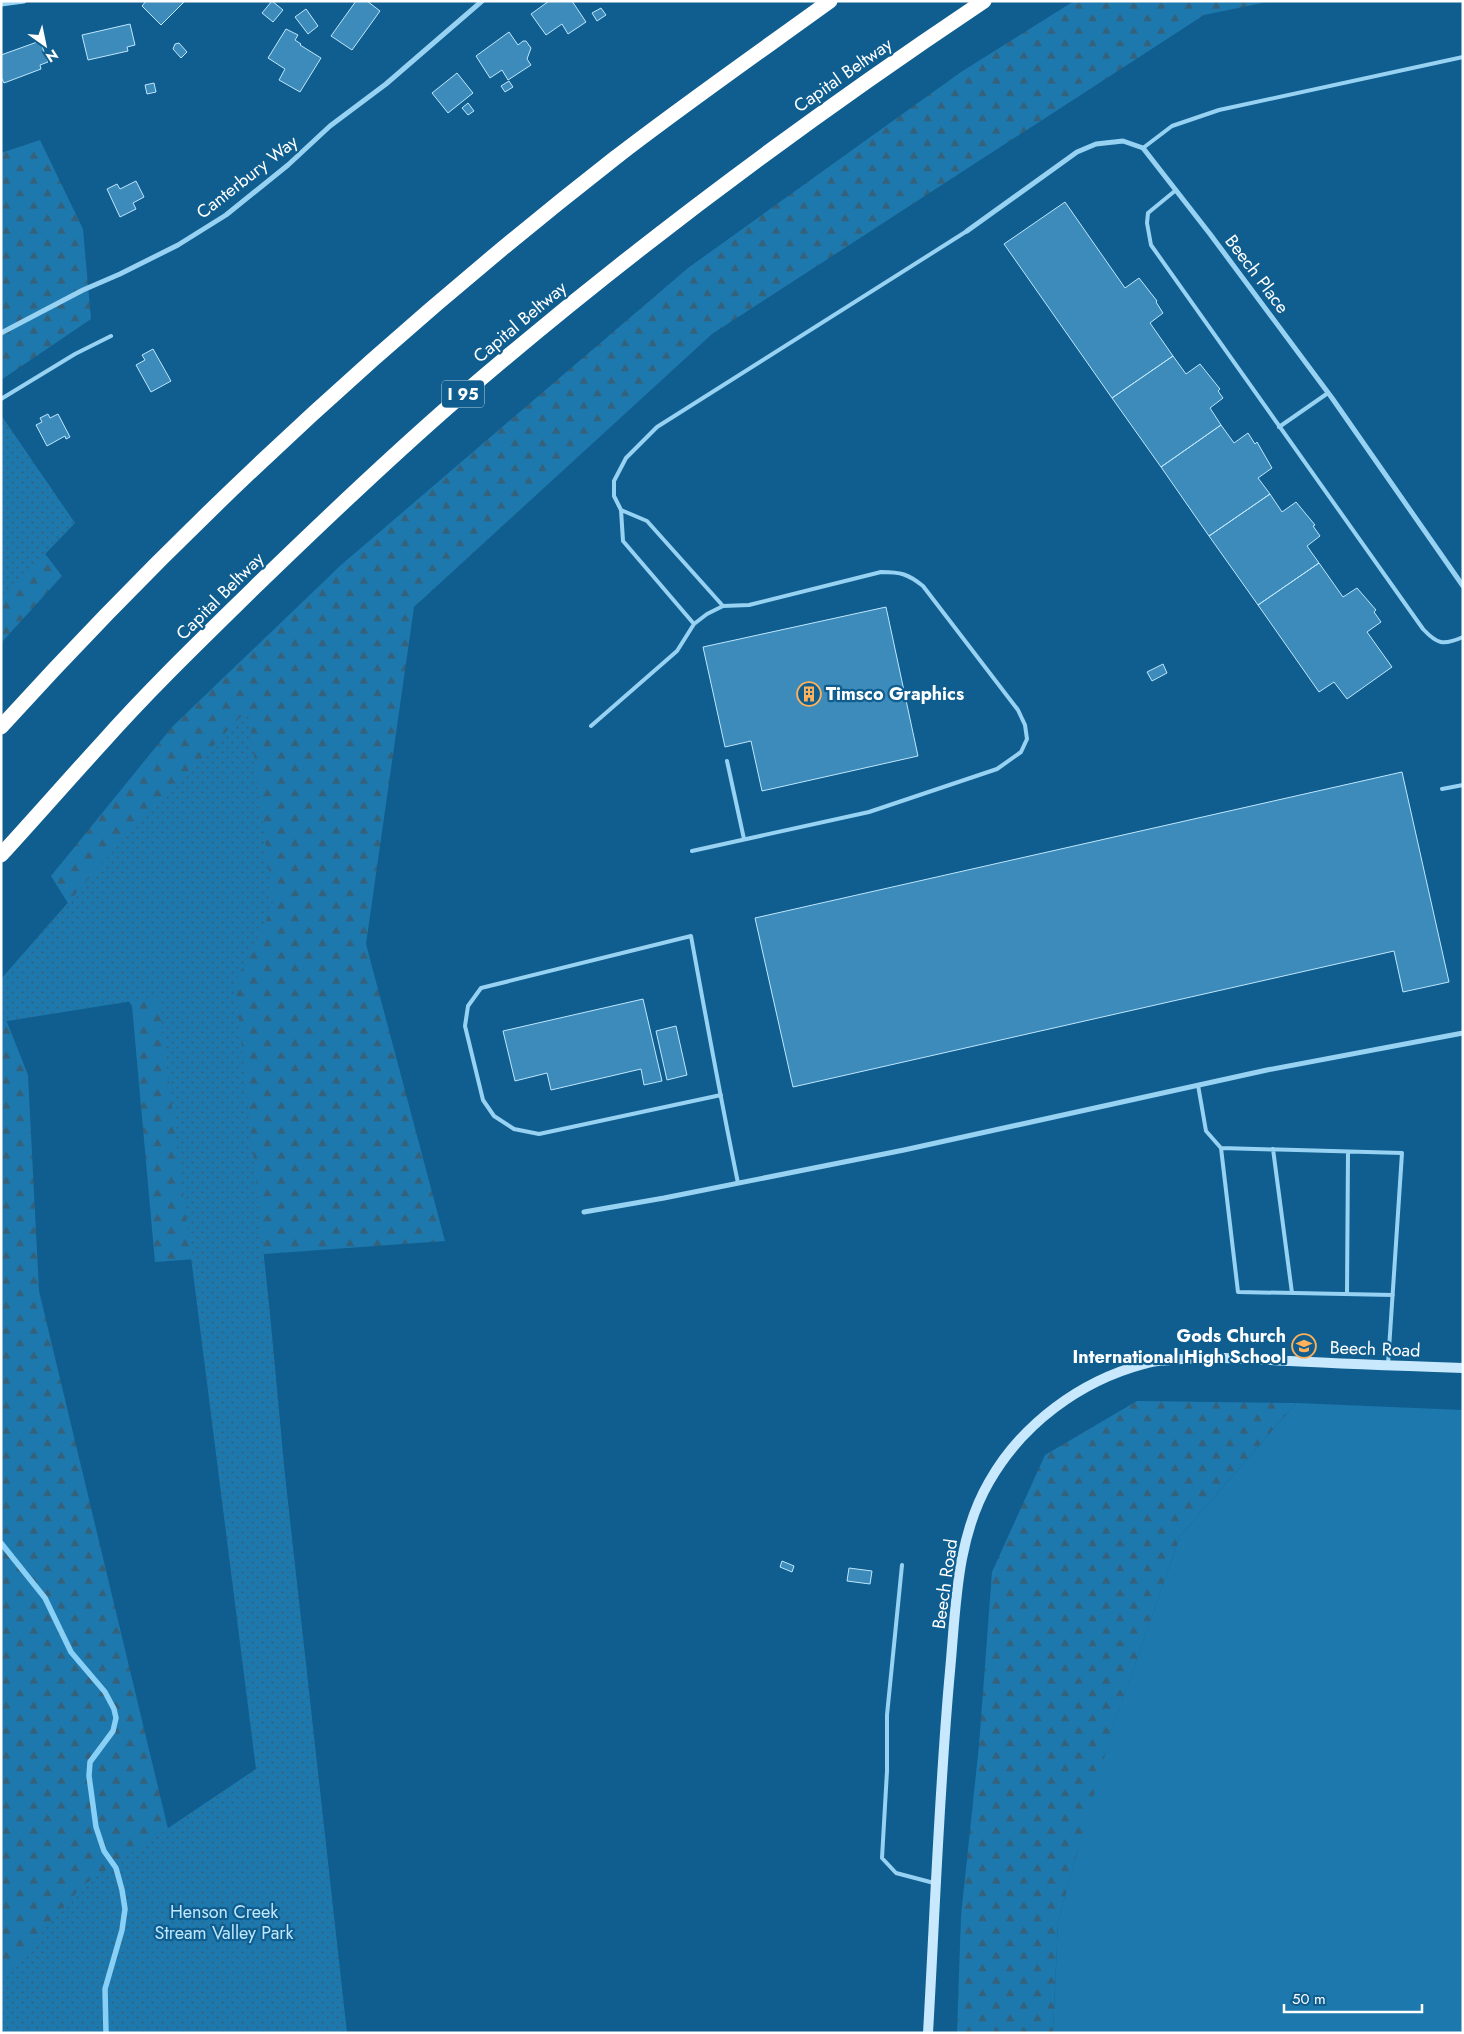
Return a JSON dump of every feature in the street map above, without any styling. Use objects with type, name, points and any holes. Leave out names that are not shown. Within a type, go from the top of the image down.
[{"type":"highway","points":[[1,727],[156,563],[270,453],[400,336],[616,158],[830,1]]},
{"type":"highway","name":"Capital Beltway","points":[[1,855],[104,740],[214,628],[324,520],[454,402],[669,225],[899,58],[984,1]]},
{"type":"street","points":[[1,4],[24,1]]},
{"type":"street","name":"Canterbury Way","points":[[1,333],[83,290],[178,245],[226,215],[288,165],[330,126],[386,84],[482,1]]},
{"type":"street","points":[[967,231],[1078,152],[1096,144],[1123,141],[1142,148]]},
{"type":"street","name":"Beech Place","points":[[1142,148],[1176,190],[1328,393],[1463,586]]},
{"type":"street","points":[[584,1212],[904,1150],[1198,1085],[1463,1033]]},
{"type":"street","name":"Beech Road","points":[[928,2033],[942,1760],[961,1561],[974,1514],[989,1482],[1015,1444],[1046,1414],[1081,1391],[1111,1376],[1146,1363],[1188,1359],[1231,1358],[1463,1368]]},
{"type":"lane","points":[[1142,148],[1172,126],[1219,110],[1463,57]]},
{"type":"lane","points":[[1176,190],[1148,213],[1147,223],[1151,245],[1423,629],[1434,640],[1449,643],[1463,636]]},
{"type":"lane","points":[[694,624],[623,541],[620,510],[614,496],[614,481],[626,458],[657,426],[967,231]]},
{"type":"lane","points":[[1,399],[75,354],[111,336]]},
{"type":"lane","points":[[1279,426],[1328,393]]},
{"type":"lane","points":[[620,510],[647,521],[723,606]]},
{"type":"lane","points":[[591,726],[677,650],[694,624],[707,614],[723,606],[748,605],[881,572],[897,572],[910,576],[923,586],[1018,710],[1025,725],[1027,739],[1021,752],[997,769],[869,812],[692,851]]},
{"type":"lane","points":[[727,761],[744,839]]},
{"type":"lane","points":[[1442,788],[1463,785]]},
{"type":"lane","points":[[721,1095],[539,1134],[514,1128],[494,1116],[483,1100],[465,1026],[468,1006],[481,988],[690,936],[721,1095],[738,1183]]},
{"type":"lane","points":[[1198,1085],[1206,1132],[1221,1148],[1238,1292],[1393,1295]]},
{"type":"lane","points":[[1221,1148],[1402,1153],[1388,1366]]},
{"type":"lane","points":[[1273,1149],[1292,1293]]},
{"type":"lane","points":[[1347,1294],[1348,1152]]},
{"type":"lane","points":[[902,1565],[888,1714],[882,1858],[896,1873],[936,1884]]},
{"type":"green space","points":[[1074,1],[1272,1],[1204,15],[712,334],[414,607],[366,944],[445,1241],[155,1262],[132,1006],[51,876],[172,727],[341,565],[688,268],[961,72]]},
{"type":"green space","points":[[40,140],[83,229],[91,319],[1,380],[1,153]]},
{"type":"green space","points":[[1,415],[75,523],[1,600]]},
{"type":"green space","points":[[1,496],[62,576],[1,643]]},
{"type":"green space","name":"Henson Creek Stream Valley Park","points":[[248,709],[273,903],[262,931],[235,982],[285,1475],[347,2033],[1,2033],[1,1980],[82,1886],[256,1769],[158,997],[1,1022],[1,979],[114,850]]},
{"type":"green space","points":[[1,1007],[28,1075],[39,1291],[187,1908],[1,2033]]},
{"type":"green space","points":[[1137,1401],[1296,1403],[1180,1536],[1112,1730],[1058,1921],[1053,2033],[957,2033],[961,1916],[979,1745],[992,1572],[1045,1455]]},
{"type":"green space","points":[[1296,1403],[1463,1410],[1463,2033],[1053,2033],[1058,1921],[1109,1738],[1180,1536]]},
{"type":"building","points":[[146,1],[185,1],[161,25],[142,6]]},
{"type":"building","points":[[272,1],[283,10],[273,22],[262,13]]},
{"type":"building","points":[[356,1],[367,1],[380,11],[352,50],[331,36]]},
{"type":"building","points":[[549,1],[572,1],[586,22],[568,34],[562,24],[546,35],[531,14]]},
{"type":"building","points":[[601,8],[606,15],[597,21],[592,13]]},
{"type":"building","points":[[306,9],[318,26],[308,34],[295,17]]},
{"type":"building","points":[[130,24],[135,45],[127,47],[128,51],[88,60],[82,35]]},
{"type":"building","points":[[286,29],[298,35],[295,40],[300,45],[321,58],[300,92],[279,80],[285,69],[268,58]]},
{"type":"building","points":[[509,32],[518,45],[526,41],[531,48],[527,59],[531,65],[508,80],[502,70],[490,78],[476,56]]},
{"type":"building","points":[[40,41],[48,62],[40,65],[41,69],[4,83],[1,77],[1,55]]},
{"type":"building","points":[[179,43],[187,52],[181,58],[173,49],[175,44]]},
{"type":"building","points":[[457,73],[473,93],[448,113],[432,93]]},
{"type":"building","points":[[509,81],[513,87],[505,92],[501,86]]},
{"type":"building","points":[[154,83],[156,92],[147,94],[145,85]]},
{"type":"building","points":[[468,103],[474,111],[468,115],[462,108]]},
{"type":"building","points":[[136,181],[144,197],[133,203],[136,209],[120,217],[107,189],[117,184],[120,189]]},
{"type":"building","points":[[1065,202],[1125,288],[1139,278],[1157,301],[1163,313],[1150,323],[1173,356],[1112,398],[1004,244]]},
{"type":"building","points":[[153,349],[171,381],[151,392],[136,365],[145,360],[142,355]]},
{"type":"building","points":[[1173,356],[1186,374],[1200,364],[1220,389],[1218,391],[1223,398],[1210,408],[1221,425],[1161,467],[1112,398]]},
{"type":"building","points":[[48,414],[50,418],[58,414],[70,437],[66,439],[65,436],[47,446],[36,425],[42,422],[40,418]]},
{"type":"building","points":[[1221,425],[1234,443],[1248,433],[1255,444],[1257,442],[1272,468],[1258,478],[1270,494],[1209,536],[1161,467]]},
{"type":"building","points":[[1270,494],[1282,512],[1296,502],[1315,525],[1313,526],[1320,536],[1307,546],[1319,563],[1258,605],[1209,536]]},
{"type":"building","points":[[1319,563],[1343,597],[1357,588],[1376,610],[1374,612],[1381,622],[1367,632],[1392,667],[1347,699],[1334,682],[1319,692],[1258,605]]},
{"type":"building","name":"Timsco Graphics","points":[[886,607],[918,756],[762,791],[751,741],[725,747],[703,647]]},
{"type":"building","points":[[1163,664],[1167,673],[1152,681],[1147,672]]},
{"type":"building","points":[[1402,772],[1449,982],[1403,992],[1394,951],[793,1087],[755,918]]},
{"type":"building","points":[[643,999],[662,1081],[644,1085],[641,1069],[551,1090],[547,1073],[515,1081],[503,1031]]},
{"type":"building","points":[[676,1026],[687,1075],[667,1080],[656,1031]]},
{"type":"building","points":[[782,1561],[794,1566],[792,1572],[780,1567]]},
{"type":"building","points":[[849,1568],[872,1571],[870,1584],[847,1581]]},
{"type":"waterway","points":[[1,1543],[45,1598],[71,1652],[105,1692],[114,1709],[116,1718],[113,1731],[90,1762],[89,1776],[96,1827],[104,1851],[116,1868],[125,1909],[122,1930],[105,1989],[106,2033]]},
{"type":"place","name":"Timsco Graphics","points":[[809,694]]},
{"type":"place","name":"Gods Church International High School","points":[[1304,1346]]}]
